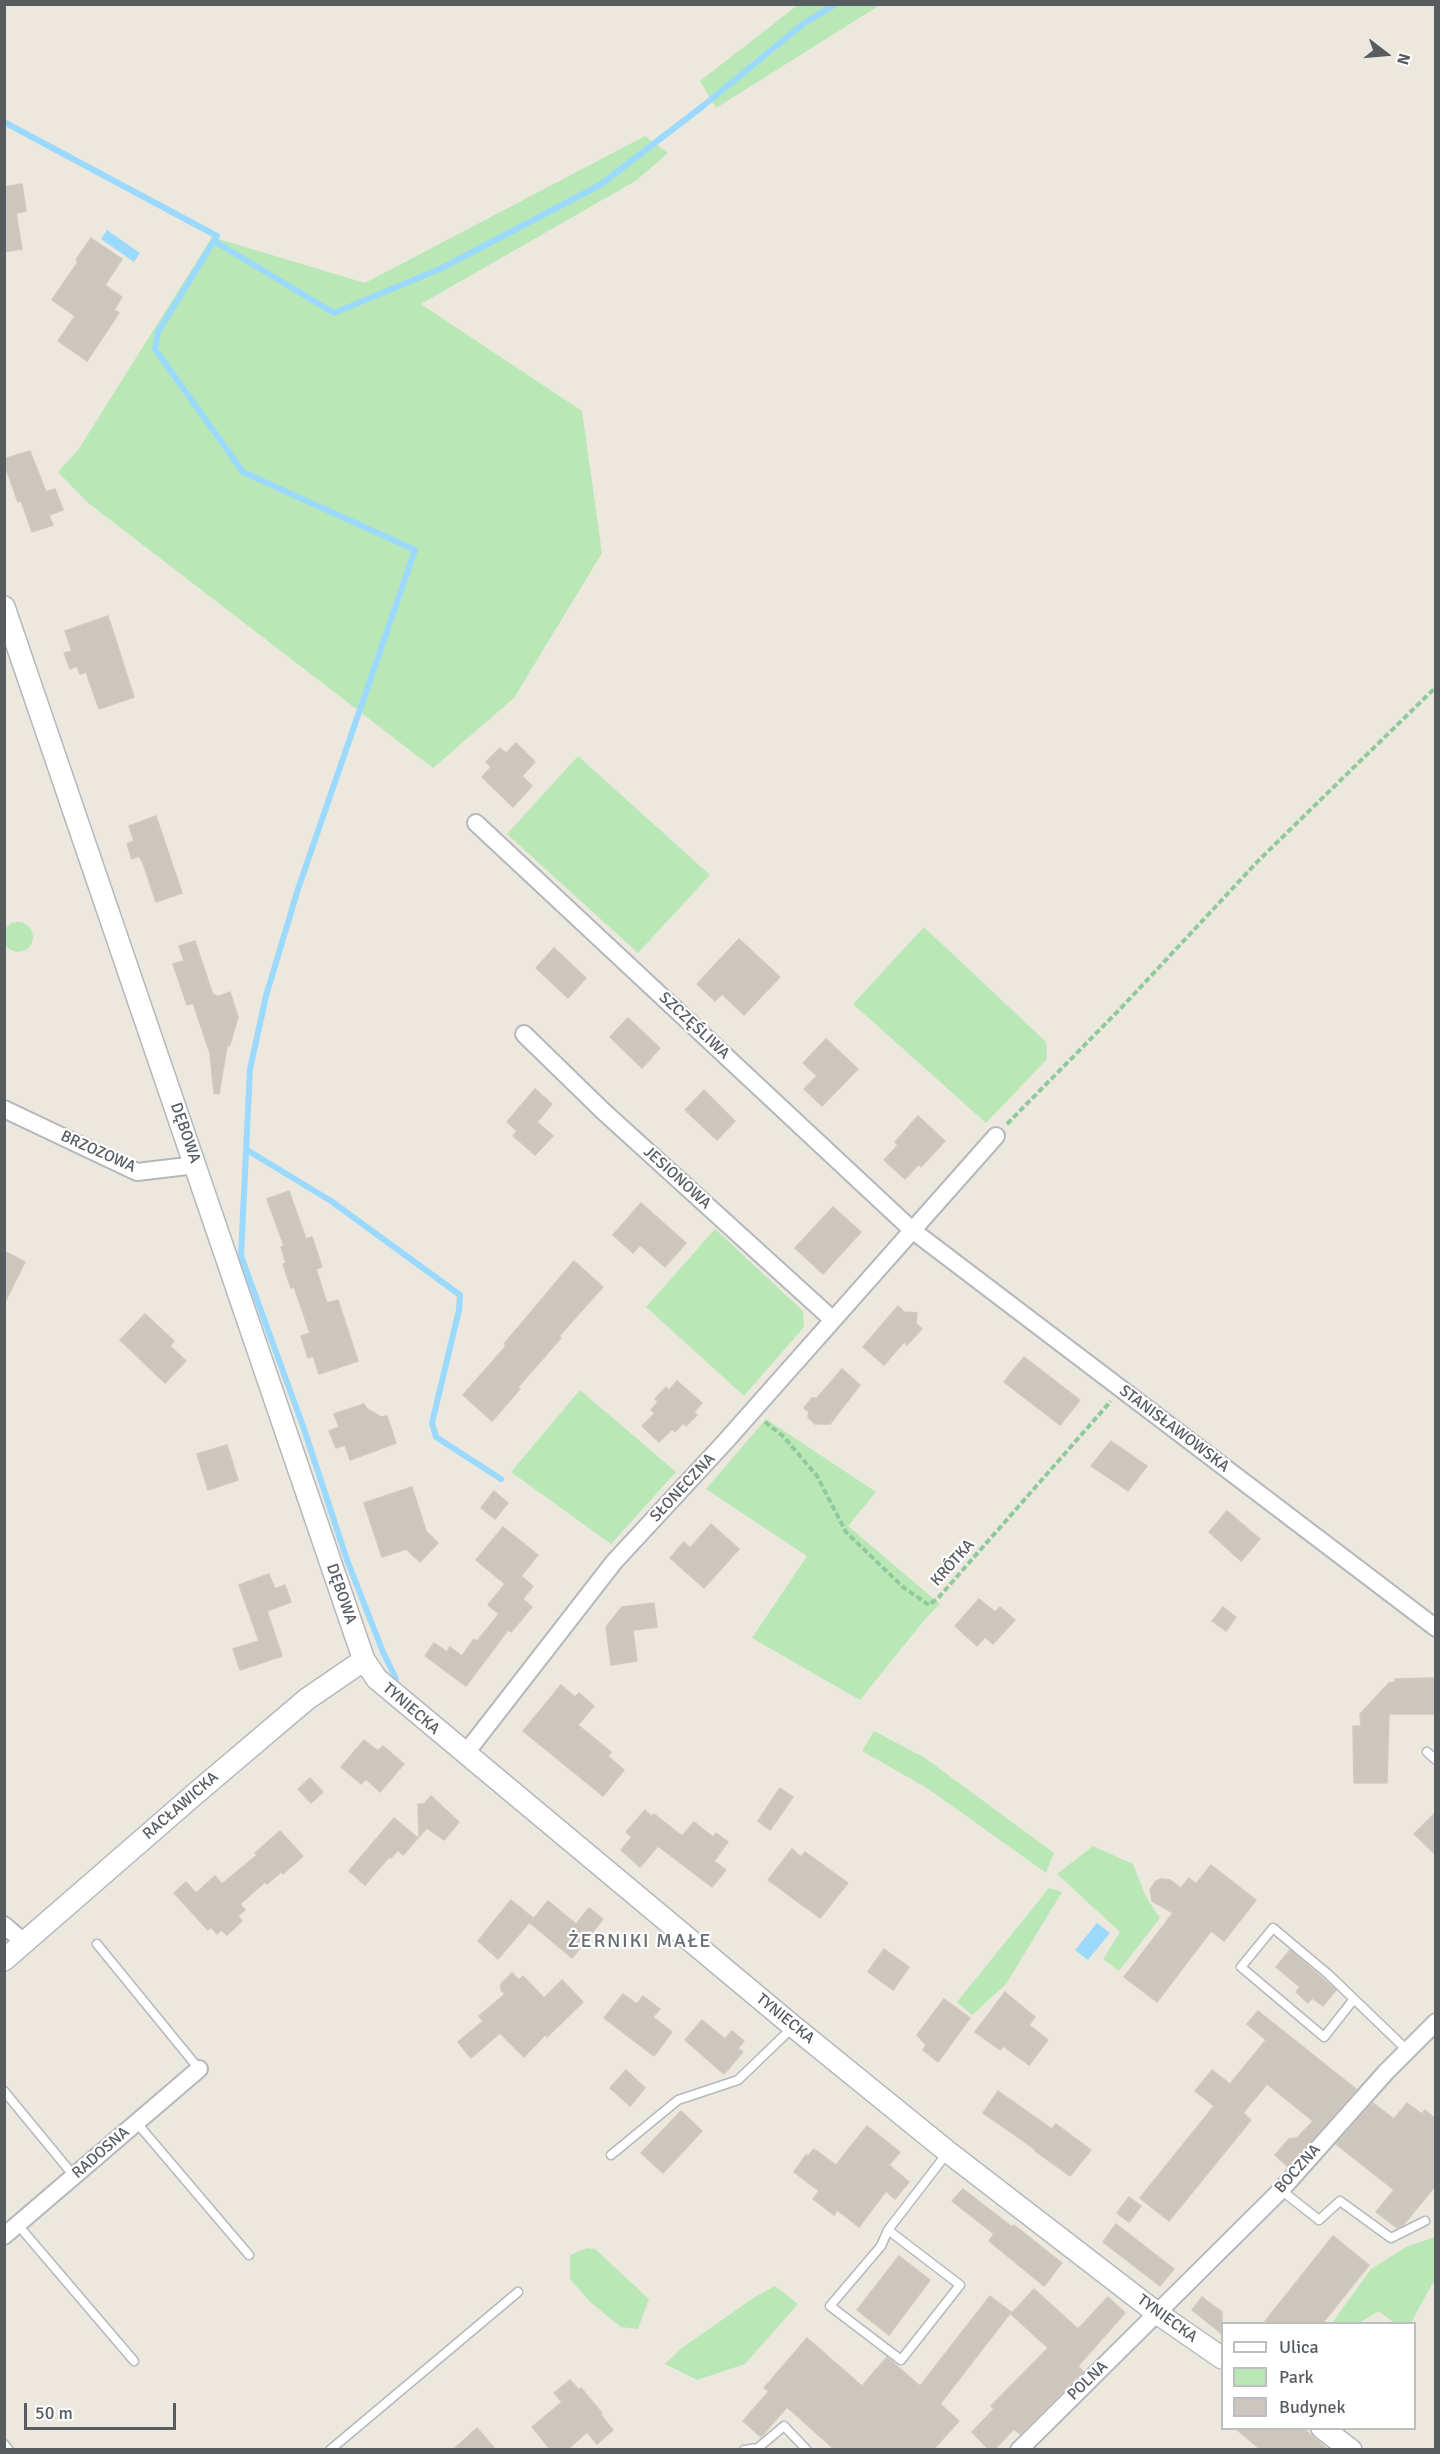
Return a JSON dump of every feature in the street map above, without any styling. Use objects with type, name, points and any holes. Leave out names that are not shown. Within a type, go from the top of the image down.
[{"type":"street","name":"DĘBOWA","points":[[4,607],[364,1660]]},
{"type":"street","name":"SZCZĘŚLIWA","points":[[476,823],[912,1230]]},
{"type":"street","name":"JESIONOWA","points":[[524,1034],[603,1111],[832,1319]]},
{"type":"street","name":"BRZOZOWA","points":[[5,1110],[137,1172],[196,1165]]},
{"type":"street","name":"SŁONECZNA","points":[[465,1754],[614,1562],[752,1412],[996,1136]]},
{"type":"street","name":"STANISŁAWOWSKA","points":[[912,1230],[1436,1629]]},
{"type":"street","name":"TYNIECKA","points":[[364,1660],[377,1679],[389,1691],[794,2027],[948,2152],[1158,2313],[1221,2357]]},
{"type":"street","name":"RACŁAWICKA","points":[[4,1960],[307,1699],[364,1660]]},
{"type":"street","points":[[4,1926],[25,1943]]},
{"type":"street","name":"BOCZNA","points":[[1158,2313],[1281,2190],[1407,2050],[1436,2022]]},
{"type":"street","name":"RADOSNA","points":[[4,2236],[199,2069]]},
{"type":"street","name":"POLNA","points":[[1019,2450],[1158,2313]]},
{"type":"street","points":[[1325,2430],[1351,2450]]},
{"type":"lane","points":[[1427,1752],[1436,1761]]},
{"type":"lane","points":[[1354,1999],[1324,2037],[1241,1967],[1273,1928],[1328,1974],[1354,1999],[1407,2050]]},
{"type":"lane","points":[[98,1944],[199,2069]]},
{"type":"lane","points":[[611,2155],[678,2100],[738,2080],[794,2027]]},
{"type":"lane","points":[[4,2091],[74,2176]]},
{"type":"lane","points":[[136,2122],[249,2255]]},
{"type":"lane","points":[[888,2230],[960,2285],[901,2360],[830,2306],[882,2246],[888,2230],[948,2152]]},
{"type":"lane","points":[[1281,2190],[1318,2220],[1340,2201],[1390,2238],[1425,2221]]},
{"type":"lane","points":[[18,2225],[134,2361]]},
{"type":"lane","points":[[330,2450],[518,2292]]},
{"type":"lane","points":[[744,2450],[758,2448],[784,2426],[807,2450]]},
{"type":"lane","points":[[4,2444],[9,2450]]},
{"type":"path","points":[[996,1136],[1122,1007],[1260,860],[1436,687]]},
{"type":"path","name":"KRÓTKA","points":[[752,1412],[784,1437],[818,1476],[846,1533],[904,1588],[929,1605],[939,1597],[1121,1389]]},
{"type":"green space","points":[[799,4],[880,5],[716,108],[700,81]]},
{"type":"green space","points":[[645,136],[668,153],[637,180],[421,304],[582,411],[602,553],[514,698],[433,768],[87,502],[58,472],[78,450],[212,237],[365,283]]},
{"type":"green space","points":[[578,756],[710,875],[638,953],[507,834]]},
{"type":"green space","points":[[18,922],[29,926],[33,937],[29,948],[18,952],[7,948],[3,937],[7,926]]},
{"type":"green space","points":[[924,927],[1046,1042],[1047,1059],[986,1123],[853,1004]]},
{"type":"green space","points":[[715,1229],[803,1311],[804,1327],[744,1396],[646,1307]]},
{"type":"green space","points":[[580,1390],[676,1472],[611,1544],[511,1472]]},
{"type":"green space","points":[[766,1419],[876,1492],[848,1526],[940,1604],[860,1700],[752,1638],[807,1556],[706,1489]]},
{"type":"green space","points":[[874,1731],[925,1758],[1054,1853],[1046,1873],[927,1788],[862,1751]]},
{"type":"green space","points":[[1093,1846],[1133,1864],[1146,1897],[1160,1918],[1119,1971],[1103,1959],[1120,1932],[1057,1874]]},
{"type":"green space","points":[[1049,1888],[1062,1892],[1006,1984],[972,2015],[957,2002]]},
{"type":"green space","points":[[1435,2237],[1435,2283],[1432,2284],[1412,2322],[1393,2322],[1379,2311],[1361,2322],[1333,2322],[1371,2269],[1406,2247]]},
{"type":"green space","points":[[587,2248],[595,2249],[649,2299],[638,2329],[621,2327],[590,2302],[570,2279],[570,2255]]},
{"type":"green space","points":[[775,2286],[798,2304],[745,2364],[697,2380],[665,2364],[683,2347],[755,2297]]},
{"type":"water","points":[[107,230],[140,253],[134,262],[101,239]]},
{"type":"water","points":[[1097,1923],[1110,1933],[1088,1960],[1075,1950]]},
{"type":"building","points":[[22,184],[26,211],[16,213],[22,249],[4,252],[4,187]]},
{"type":"building","points":[[91,238],[122,259],[105,285],[122,297],[114,310],[119,313],[87,361],[58,341],[75,316],[52,300]]},
{"type":"building","points":[[30,451],[46,492],[55,489],[63,510],[49,515],[53,525],[32,532],[4,463],[4,459]]},
{"type":"building","points":[[108,616],[134,697],[99,709],[86,672],[80,674],[77,666],[70,669],[64,653],[72,651],[65,631]]},
{"type":"building","points":[[516,743],[535,762],[522,776],[532,786],[513,807],[482,777],[491,767],[486,762],[500,748],[506,753]]},
{"type":"building","points":[[156,816],[182,893],[156,902],[143,863],[139,856],[132,859],[127,844],[134,841],[129,826]]},
{"type":"building","points":[[739,939],[780,977],[744,1015],[722,994],[715,1001],[697,984]]},
{"type":"building","points":[[195,941],[213,995],[217,997],[230,992],[238,1017],[230,1045],[227,1046],[219,1094],[214,1093],[210,1053],[193,1003],[187,1005],[173,964],[184,961],[179,946]]},
{"type":"building","points":[[554,948],[586,978],[568,998],[536,968]]},
{"type":"building","points":[[628,1018],[660,1048],[642,1068],[610,1037]]},
{"type":"building","points":[[826,1039],[858,1069],[822,1106],[804,1089],[817,1076],[803,1063]]},
{"type":"building","points":[[535,1089],[552,1104],[537,1122],[553,1136],[535,1155],[513,1136],[517,1131],[507,1122]]},
{"type":"building","points":[[704,1090],[735,1121],[717,1140],[685,1110]]},
{"type":"building","points":[[918,1116],[945,1141],[921,1167],[919,1164],[905,1179],[884,1160],[898,1145],[895,1142]]},
{"type":"building","points":[[289,1191],[306,1239],[312,1237],[322,1267],[316,1269],[327,1303],[338,1300],[358,1361],[319,1374],[313,1356],[308,1358],[301,1336],[310,1333],[294,1287],[291,1288],[283,1264],[286,1263],[281,1247],[284,1246],[267,1199]]},
{"type":"building","points":[[641,1203],[686,1243],[665,1267],[640,1245],[633,1253],[613,1235]]},
{"type":"building","points":[[833,1207],[861,1232],[823,1274],[795,1248]]},
{"type":"building","points":[[4,1251],[25,1262],[4,1304]]},
{"type":"building","points":[[574,1261],[603,1287],[559,1336],[561,1338],[492,1421],[463,1395],[506,1346],[504,1344]]},
{"type":"building","points":[[898,1306],[904,1312],[917,1313],[916,1323],[922,1329],[907,1345],[904,1342],[884,1365],[863,1347]]},
{"type":"building","points":[[145,1314],[174,1341],[170,1346],[186,1361],[165,1383],[120,1340]]},
{"type":"building","points":[[1024,1357],[1080,1400],[1060,1425],[1004,1382]]},
{"type":"building","points":[[842,1369],[860,1385],[830,1424],[815,1424],[808,1417],[809,1412],[804,1408],[812,1398],[817,1398]]},
{"type":"building","points":[[677,1381],[702,1403],[694,1412],[697,1415],[686,1426],[683,1423],[675,1432],[672,1429],[659,1442],[642,1426],[655,1413],[651,1410],[658,1402],[655,1399],[666,1387],[669,1390]]},
{"type":"building","points":[[364,1404],[367,1409],[381,1417],[387,1416],[396,1443],[350,1460],[345,1445],[336,1448],[329,1431],[339,1427],[334,1414]]},
{"type":"building","points":[[1111,1441],[1147,1466],[1128,1491],[1091,1466]]},
{"type":"building","points":[[227,1445],[238,1480],[208,1490],[197,1454]]},
{"type":"building","points":[[412,1487],[426,1531],[438,1543],[420,1562],[406,1549],[382,1557],[364,1503]]},
{"type":"building","points":[[494,1491],[508,1503],[495,1519],[481,1508]]},
{"type":"building","points":[[1227,1511],[1260,1539],[1241,1561],[1209,1532]]},
{"type":"building","points":[[711,1524],[739,1549],[704,1588],[670,1558],[684,1542],[690,1548]]},
{"type":"building","points":[[503,1527],[538,1555],[521,1576],[533,1586],[523,1599],[532,1607],[511,1632],[508,1630],[466,1686],[425,1656],[434,1643],[447,1652],[450,1647],[462,1656],[474,1639],[477,1641],[499,1614],[488,1605],[505,1584],[476,1560]]},
{"type":"building","points":[[269,1574],[275,1589],[285,1585],[291,1602],[267,1611],[282,1656],[240,1670],[233,1649],[259,1641],[239,1585]]},
{"type":"building","points":[[979,1599],[995,1612],[1000,1607],[1015,1620],[993,1644],[985,1637],[977,1646],[955,1626]]},
{"type":"building","points":[[654,1603],[657,1627],[633,1630],[637,1661],[611,1665],[606,1627],[622,1607]]},
{"type":"building","points":[[1223,1607],[1236,1617],[1226,1631],[1212,1621]]},
{"type":"building","points":[[1433,1678],[1436,1682],[1434,1714],[1389,1714],[1387,1783],[1354,1783],[1353,1726],[1361,1726],[1360,1714],[1389,1683],[1395,1682],[1395,1679]]},
{"type":"building","points":[[561,1685],[575,1697],[579,1693],[594,1706],[578,1725],[611,1752],[608,1756],[624,1770],[603,1796],[523,1731]]},
{"type":"building","points":[[364,1740],[378,1751],[383,1746],[404,1764],[380,1792],[366,1779],[361,1784],[341,1767]]},
{"type":"building","points":[[310,1778],[323,1792],[311,1803],[298,1789]]},
{"type":"building","points":[[780,1788],[793,1797],[770,1830],[758,1821]]},
{"type":"building","points":[[431,1796],[459,1822],[444,1840],[427,1828],[419,1837],[418,1804],[424,1804]]},
{"type":"building","points":[[645,1810],[652,1817],[654,1814],[682,1836],[694,1822],[713,1837],[716,1833],[728,1842],[714,1861],[726,1870],[712,1887],[658,1846],[640,1867],[621,1850],[632,1837],[626,1832]]},
{"type":"building","points":[[1436,1812],[1436,1855],[1414,1834]]},
{"type":"building","points":[[394,1818],[418,1838],[403,1855],[398,1850],[391,1858],[389,1857],[365,1885],[349,1871]]},
{"type":"building","points":[[280,1831],[303,1856],[283,1874],[281,1872],[267,1884],[265,1882],[240,1904],[245,1910],[238,1916],[242,1921],[227,1935],[222,1930],[217,1934],[211,1927],[208,1930],[174,1893],[186,1882],[196,1893],[215,1876],[222,1884],[257,1855],[255,1853]]},
{"type":"building","points":[[792,1849],[801,1857],[805,1852],[848,1883],[820,1918],[768,1880]]},
{"type":"building","points":[[1211,1865],[1256,1900],[1224,1941],[1211,1931],[1157,2002],[1124,1977],[1173,1913],[1152,1901],[1150,1890],[1156,1881],[1161,1879],[1170,1880],[1181,1888],[1189,1878],[1196,1884]]},
{"type":"building","points":[[511,1900],[533,1918],[498,1959],[478,1941]]},
{"type":"building","points":[[548,1901],[576,1924],[589,1908],[603,1919],[572,1958],[530,1923]]},
{"type":"building","points":[[884,1949],[909,1967],[893,1990],[868,1972]]},
{"type":"building","points":[[1290,1950],[1336,1990],[1323,2006],[1312,1998],[1308,2003],[1296,1992],[1300,1987],[1276,1967]]},
{"type":"building","points":[[512,1973],[519,1980],[523,1976],[544,1998],[562,1980],[583,2002],[524,2057],[500,2033],[471,2058],[458,2042],[483,2021],[479,2016],[505,1994],[501,1990],[501,1984]]},
{"type":"building","points":[[1005,1992],[1035,2017],[1029,2025],[1048,2040],[1029,2065],[1003,2046],[1000,2050],[975,2032]]},
{"type":"building","points":[[623,1994],[637,2004],[643,1996],[660,2009],[653,2017],[672,2032],[654,2056],[604,2018]]},
{"type":"building","points":[[944,1999],[970,2018],[938,2062],[923,2050],[926,2045],[917,2035]]},
{"type":"building","points":[[1258,2011],[1356,2089],[1288,2167],[1275,2155],[1289,2139],[1297,2138],[1313,2121],[1267,2084],[1243,2113],[1251,2120],[1169,2221],[1140,2198],[1214,2106],[1195,2091],[1212,2070],[1230,2084],[1266,2040],[1247,2024]]},
{"type":"building","points":[[702,2020],[725,2039],[732,2031],[744,2041],[738,2048],[743,2052],[724,2074],[685,2040]]},
{"type":"building","points":[[626,2070],[645,2088],[630,2106],[610,2088]]},
{"type":"building","points":[[998,2091],[1052,2129],[1056,2124],[1091,2150],[1070,2176],[983,2113]]},
{"type":"building","points":[[1373,2103],[1394,2119],[1407,2103],[1422,2114],[1425,2110],[1436,2119],[1436,2185],[1404,2224],[1397,2228],[1376,2212],[1394,2190],[1336,2144]]},
{"type":"building","points":[[681,2111],[702,2131],[663,2173],[641,2153]]},
{"type":"building","points":[[867,2126],[900,2152],[889,2165],[909,2182],[895,2199],[886,2191],[859,2227],[837,2210],[834,2215],[813,2199],[819,2191],[794,2172],[806,2155],[808,2156],[814,2149],[836,2165]]},
{"type":"building","points":[[963,2189],[1062,2263],[1044,2286],[989,2241],[994,2234],[952,2201]]},
{"type":"building","points":[[1129,2197],[1141,2206],[1129,2222],[1117,2213]]},
{"type":"building","points":[[1116,2224],[1174,2269],[1160,2286],[1103,2242]]},
{"type":"building","points":[[1333,2236],[1369,2265],[1324,2322],[1265,2322]]},
{"type":"building","points":[[899,2256],[930,2280],[889,2335],[857,2310]]},
{"type":"building","points":[[1034,2289],[1078,2329],[1108,2297],[1125,2313],[1078,2366],[1083,2371],[1020,2434],[1014,2429],[994,2450],[989,2450],[972,2432],[994,2409],[991,2406],[1048,2348],[1011,2314]]},
{"type":"building","points":[[990,2296],[1011,2312],[940,2404],[959,2421],[933,2450],[835,2450],[787,2407],[761,2437],[743,2421],[769,2391],[764,2388],[807,2338],[862,2386],[887,2357],[920,2386]]},
{"type":"building","points":[[1202,2297],[1222,2312],[1221,2333],[1192,2310]]},
{"type":"building","points":[[570,2380],[579,2390],[581,2388],[613,2430],[597,2444],[587,2432],[567,2450],[551,2450],[532,2427],[562,2402],[554,2393]]},
{"type":"building","points":[[477,2428],[496,2450],[453,2450]]},
{"type":"building","points":[[1237,2430],[1305,2430],[1328,2450],[1261,2450]]},
{"type":"waterway","points":[[214,241],[334,313],[442,268],[600,185],[703,106],[803,24],[836,4]]},
{"type":"waterway","points":[[4,122],[217,236],[158,332],[155,349],[243,472],[415,550],[298,889],[266,996],[250,1069],[241,1256],[303,1426],[347,1560],[396,1679]]},
{"type":"waterway","points":[[247,1150],[331,1201],[460,1295],[459,1310],[432,1423],[436,1437],[501,1479]]},
{"type":"district","name":"ŻERNIKI MAŁE","points":[[640,1942]]}]
